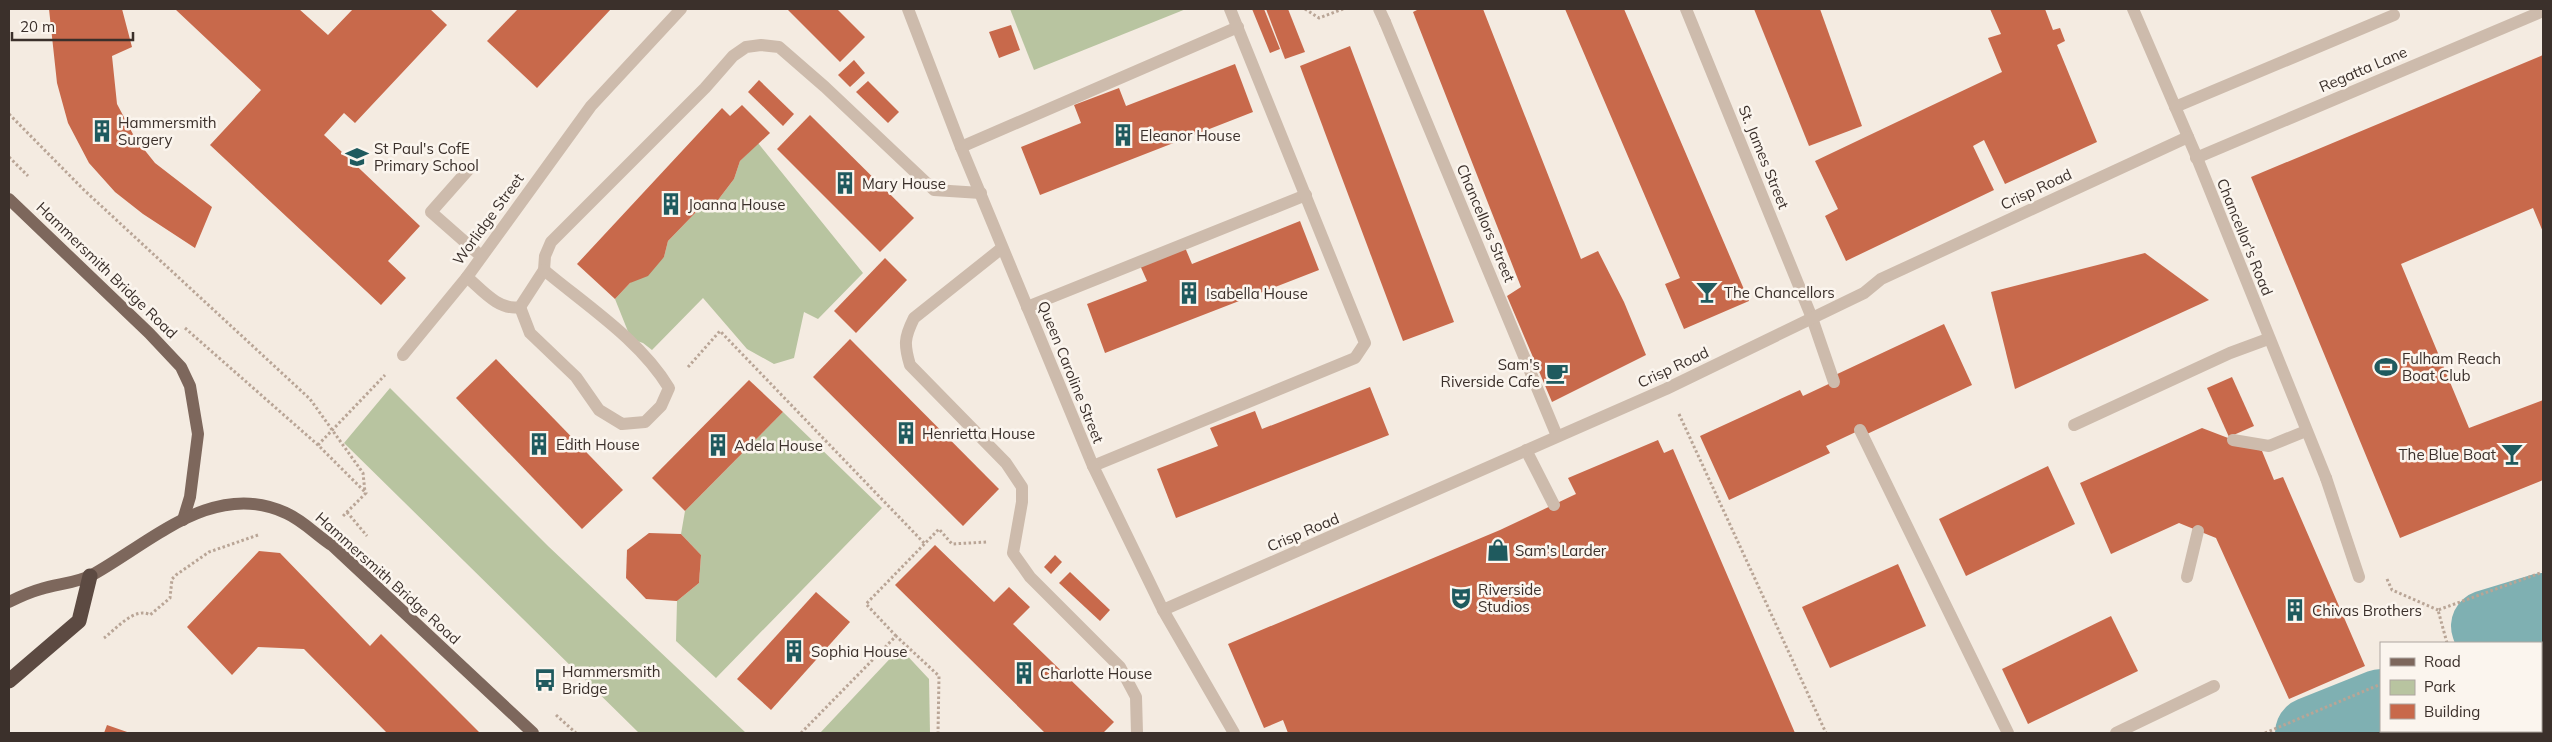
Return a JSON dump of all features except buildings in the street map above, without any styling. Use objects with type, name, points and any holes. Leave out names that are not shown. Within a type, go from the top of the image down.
[{"type":"highway","points":[[9,681],[79,621],[90,576]]},
{"type":"main road","name":"Hammersmith Bridge Road","points":[[9,199],[149,332],[181,367],[190,386],[198,434],[190,497],[183,520]]},
{"type":"main road","name":"Hammersmith Bridge Road","points":[[9,602],[40,589],[90,576],[146,540],[183,520],[224,504],[245,504],[285,512],[303,522],[332,546],[533,733]]},
{"type":"street","name":"Worlidge Street","points":[[403,355],[467,277],[591,106],[681,9]]},
{"type":"street","name":"Queen Caroline Street","points":[[908,9],[961,147],[1092,466],[1163,610],[1234,733]]},
{"type":"street","points":[[1092,466],[1355,358],[1365,343],[1230,9]]},
{"type":"street","name":"Chancellors Street","points":[[1379,9],[1557,436]]},
{"type":"street","name":"St. James Street","points":[[1686,9],[1812,318],[1834,382]]},
{"type":"street","name":"Chancellor's Road","points":[[2133,9],[2188,137],[2268,339],[2326,478],[2359,577]]},
{"type":"street","name":"Regatta Lane","points":[[2196,158],[2543,11]]},
{"type":"street","points":[[2175,107],[2394,15]]},
{"type":"street","points":[[961,147],[1238,27]]},
{"type":"street","points":[[467,277],[500,304],[512,309],[520,307],[544,270],[545,256],[551,242],[705,88],[733,56],[746,48],[762,45],[779,47],[825,87],[934,190],[981,193]]},
{"type":"street","name":"Crisp Road","points":[[1163,610],[1666,389],[1864,293],[1881,279],[2188,137]]},
{"type":"street","points":[[469,169],[431,212],[481,256]]},
{"type":"street","points":[[1028,308],[1306,195]]},
{"type":"street","points":[[1002,248],[914,318],[907,331],[904,346],[910,366],[1006,462],[1022,487],[1022,502],[1013,553],[1030,577],[1120,667],[1136,697],[1138,733]]},
{"type":"street","points":[[520,307],[530,333],[576,377],[600,410],[622,424],[645,422],[661,406],[669,388],[659,371],[634,345],[544,270]]},
{"type":"street","points":[[2074,425],[2230,353],[2268,339]]},
{"type":"street","points":[[1860,430],[2008,733]]},
{"type":"street","points":[[2232,440],[2269,446],[2306,431]]},
{"type":"street","points":[[1526,450],[1554,505]]},
{"type":"street","points":[[2187,577],[2198,531]]},
{"type":"street","points":[[2116,733],[2214,686]]},
{"type":"path","points":[[1305,9],[1319,18],[1343,9]]},
{"type":"path","points":[[9,114],[84,190],[310,400],[363,474],[366,493]]},
{"type":"path","points":[[669,388],[720,331],[925,544]]},
{"type":"path","points":[[318,445],[403,355]]},
{"type":"path","points":[[1666,389],[1826,733]]},
{"type":"path","points":[[305,433],[366,493]]},
{"type":"path","points":[[337,523],[366,493]]},
{"type":"path","points":[[938,733],[939,676],[896,636],[866,604],[939,529],[952,544],[1015,540]]},
{"type":"path","points":[[102,639],[134,615],[146,613],[150,615],[170,598],[172,579],[209,552],[241,539],[266,533]]},
{"type":"path","points":[[2384,572],[2392,590],[2438,610],[2543,572]]},
{"type":"path","points":[[2438,610],[2447,642]]},
{"type":"path","points":[[802,733],[896,636]]},
{"type":"path","points":[[2265,733],[2380,684]]},
{"type":"green space","points":[[1010,9],[1186,9],[1034,70]]},
{"type":"green space","points":[[758,143],[863,273],[818,319],[804,312],[794,358],[774,364],[747,349],[703,298],[652,350],[643,343],[631,339],[615,299],[630,283],[664,257],[668,241],[700,208],[718,200],[734,179],[740,161]]},
{"type":"green space","points":[[390,388],[548,546],[746,733],[639,733],[344,443]]},
{"type":"green space","points":[[783,412],[882,508],[716,678],[676,641],[677,601],[699,583],[701,555],[681,534],[685,511]]},
{"type":"green space","points":[[900,648],[929,679],[930,733],[820,733]]},
{"type":"water","points":[[2543,609],[2543,733],[2311,733],[2380,705],[2380,732],[2542,732],[2542,642],[2493,642],[2487,626]]},
{"type":"waterway","points":[[2493,642],[2487,626],[2543,609]]},
{"type":"waterway","points":[[2311,733],[2380,705]]},
{"type":"place","name":"Hammersmith Surgery","points":[[102,131]]},
{"type":"place","name":"Eleanor House","points":[[1123,135]]},
{"type":"place","name":"St Paul's CofE Primary School","points":[[357,157]]},
{"type":"place","name":"Mary House","points":[[845,183]]},
{"type":"place","name":"Joanna House","points":[[671,204]]},
{"type":"place","name":"The Chancellors","points":[[1707,292]]},
{"type":"place","name":"Isabella House","points":[[1189,293]]},
{"type":"place","name":"Fulham Reach Boat Club","points":[[2386,367]]},
{"type":"place","name":"Sam's Riverside Cafe","points":[[1557,373]]},
{"type":"place","name":"Henrietta House","points":[[906,433]]},
{"type":"place","name":"Edith House","points":[[539,444]]},
{"type":"place","name":"Adela House","points":[[718,445]]},
{"type":"place","name":"The Blue Boat","points":[[2512,454]]},
{"type":"place","name":"Sam's Larder","points":[[1498,550]]},
{"type":"place","name":"Riverside Studios","points":[[1461,598]]},
{"type":"place","name":"Chivas Brothers","points":[[2295,610]]},
{"type":"place","name":"Sophia House","points":[[794,651]]},
{"type":"place","name":"Charlotte House","points":[[1024,673]]},
{"type":"place","name":"Hammersmith Bridge","points":[[545,680]]}]
